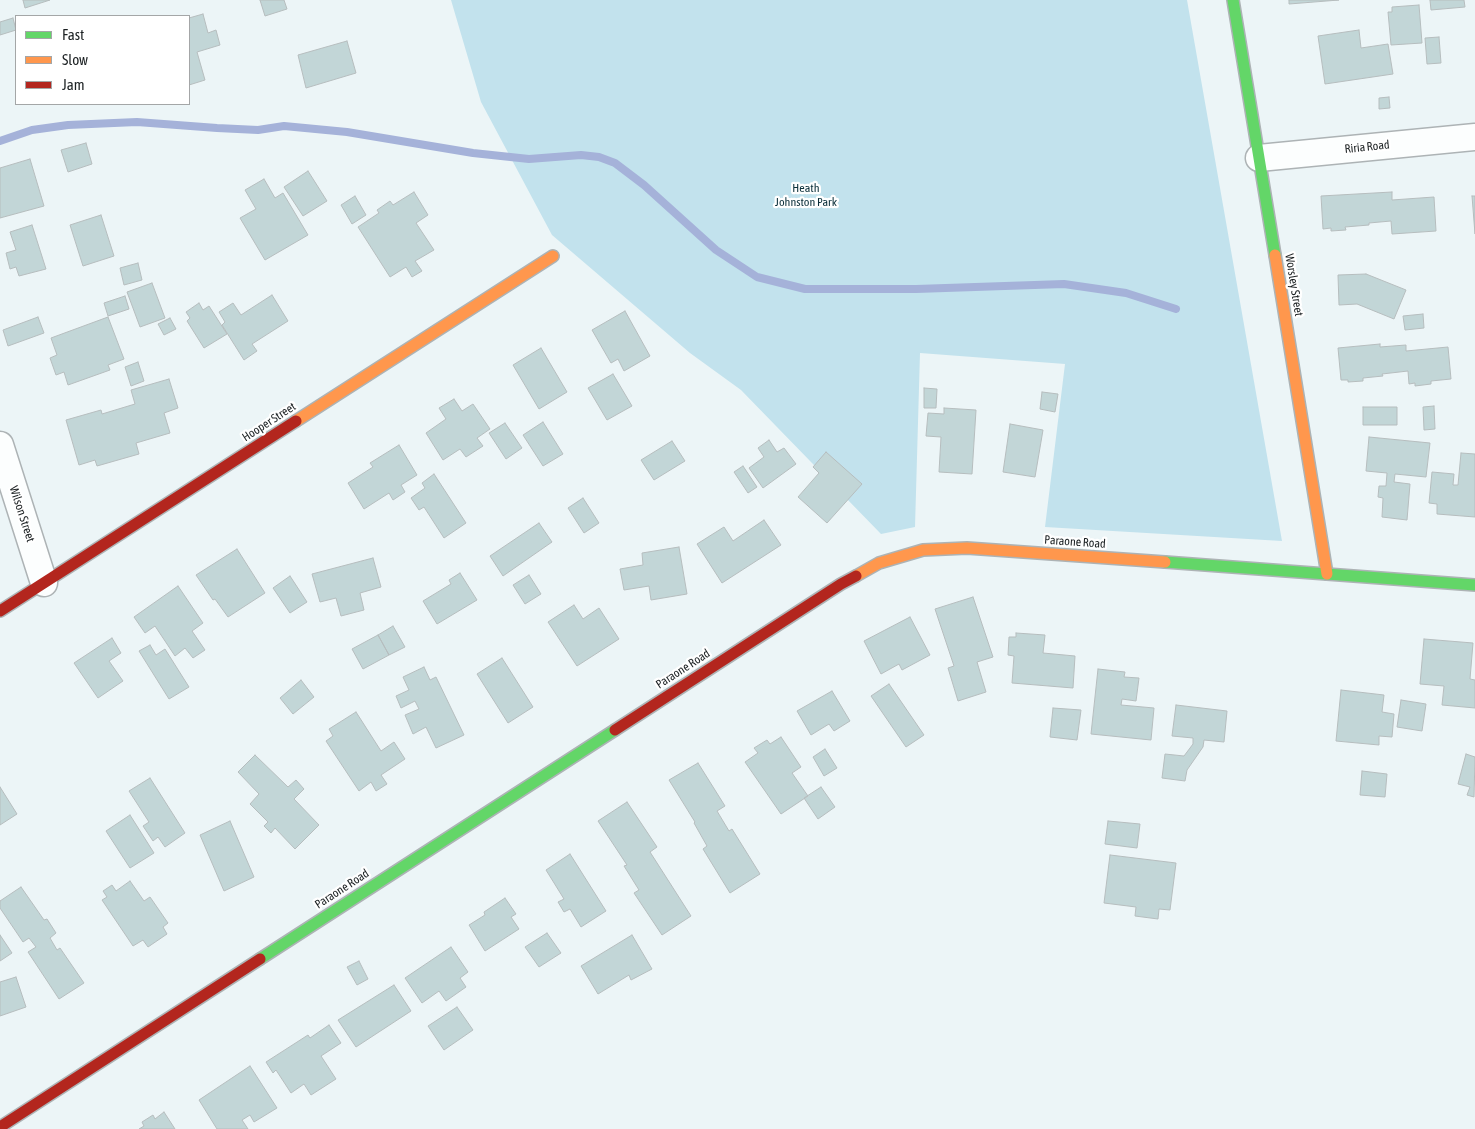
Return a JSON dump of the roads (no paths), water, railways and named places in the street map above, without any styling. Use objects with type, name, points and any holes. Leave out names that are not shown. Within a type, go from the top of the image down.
[{"type":"street","name":"Worsley Street","points":[[1233,0],[1327,574]]},
{"type":"street","name":"Riria Road","points":[[1259,158],[1475,136]]},
{"type":"street","name":"Hooper Street","points":[[0,611],[553,256]]},
{"type":"street","name":"Wilson Street","points":[[0,445],[44,583]]},
{"type":"street","name":"Paraone Road","points":[[0,1127],[824,594],[879,563],[923,550],[967,548],[1475,585]]},
{"type":"waterway","points":[[0,141],[32,130],[68,125],[137,122],[258,130],[284,126],[347,132],[473,153],[529,159],[581,155],[599,157],[615,163],[644,185],[716,250],[757,277],[805,289],[916,289],[1064,284],[1126,293],[1176,309]]},
{"type":"park label","name":"Heath Johnston Park","points":[[806,195]]}]
